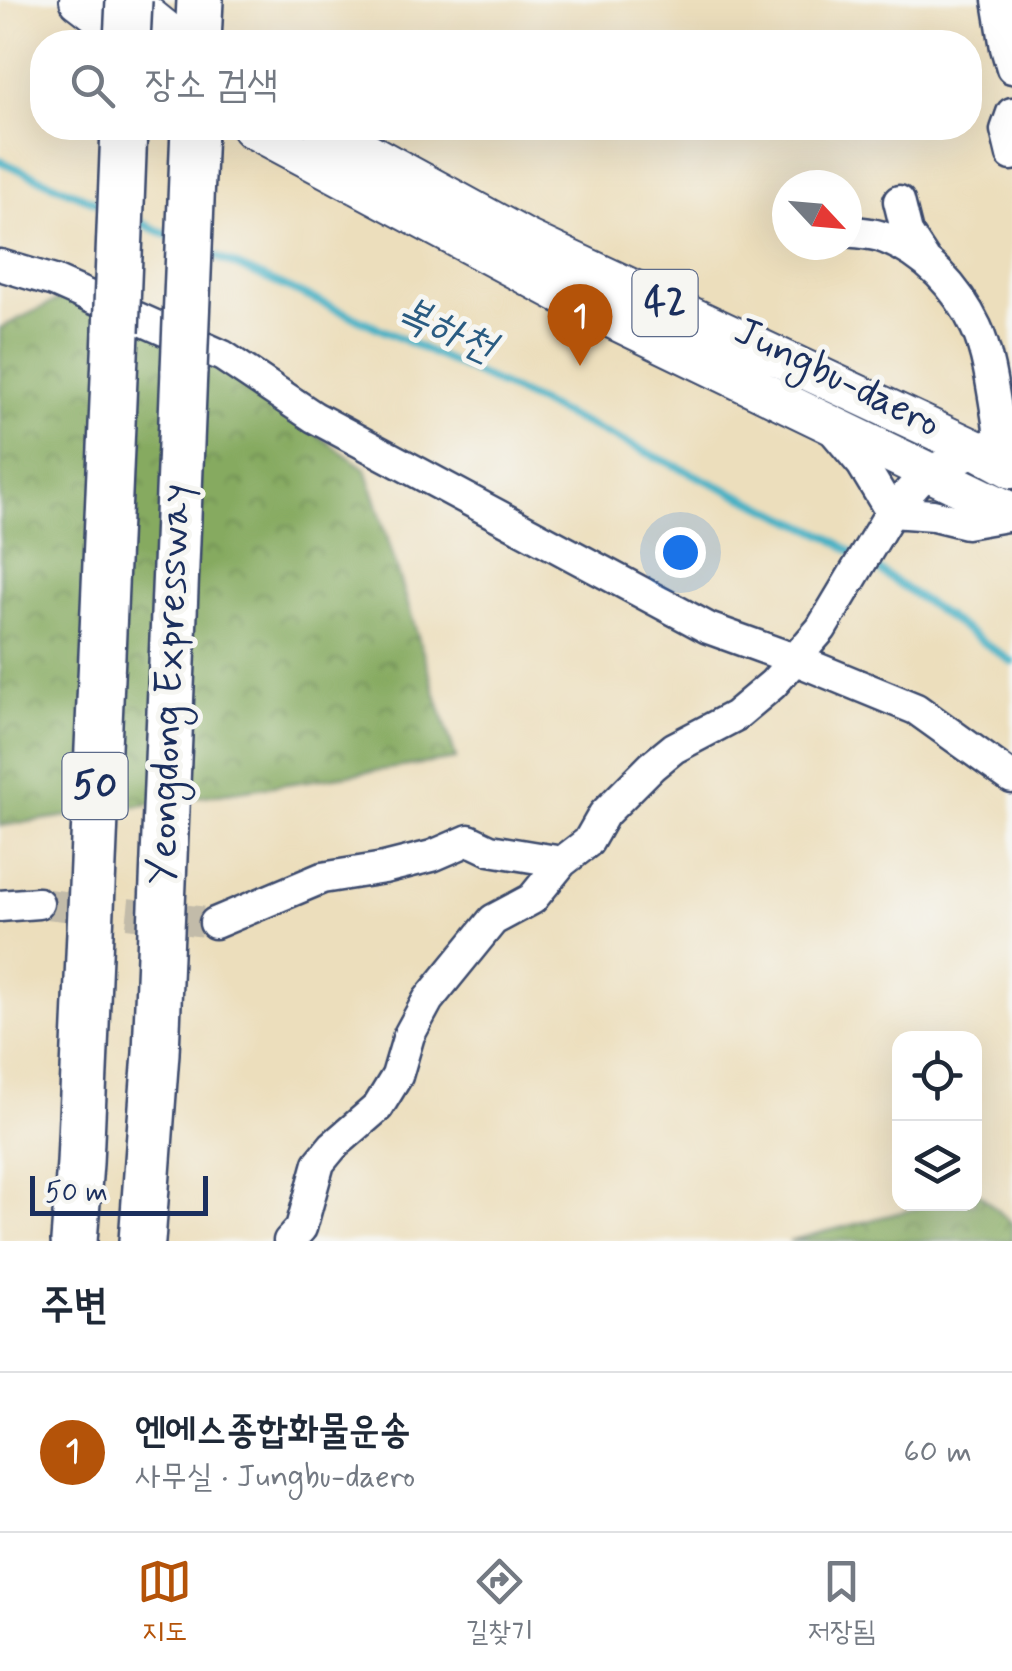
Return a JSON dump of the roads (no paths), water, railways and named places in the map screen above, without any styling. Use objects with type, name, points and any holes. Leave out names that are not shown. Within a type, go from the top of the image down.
[{"type":"highway","points":[[128,0],[129,30]]},
{"type":"highway","points":[[199,30],[200,0]]},
{"type":"highway","name":"Yeongdong Expressway","points":[[74,1241],[124,140]]},
{"type":"highway","name":"Yeongdong Expressway","points":[[142,1241],[156,1053],[194,140]]},
{"type":"main road","points":[[79,0],[115,30]]},
{"type":"main road","points":[[128,0],[165,30]]},
{"type":"main road","name":"Jungbu-daero","points":[[274,140],[576,301],[1012,514]]},
{"type":"main road","name":"Jungbu-daero","points":[[344,140],[526,238],[1001,448]]},
{"type":"street","points":[[998,0],[1012,68]]},
{"type":"street","points":[[1012,112],[1006,130],[1012,155]]},
{"type":"street","points":[[289,1241],[300,1228],[319,1163],[378,1106],[397,1076],[409,1035],[428,1000],[493,920],[532,899],[562,862],[588,842],[604,814],[652,766],[674,748],[735,716],[772,684],[822,629],[888,516],[927,472],[1001,448],[992,383],[978,330],[955,292],[924,259],[907,233],[900,201]]},
{"type":"street","points":[[862,233],[882,236],[924,259]]},
{"type":"street","points":[[0,265],[54,281],[224,356],[314,416],[708,628],[916,709],[1012,778]]},
{"type":"street","points":[[826,423],[862,464],[888,516]]},
{"type":"street","points":[[888,516],[933,516],[966,522],[1012,514]]},
{"type":"street","points":[[216,923],[322,878],[432,856],[470,840],[490,850],[562,862]]},
{"type":"street","points":[[0,906],[38,904]]},
{"type":"waterway","name":"복하천","points":[[0,161],[106,207]]},
{"type":"waterway","name":"복하천","points":[[137,221],[174,238]]},
{"type":"waterway","name":"복하천","points":[[205,252],[827,536],[858,556]]},
{"type":"waterway","name":"복하천","points":[[870,564],[1012,662]]},
{"type":"tunnel","points":[[38,903],[215,923]]},
{"type":"place","name":"엔에스종합화물운송","points":[[580,366]]}]
